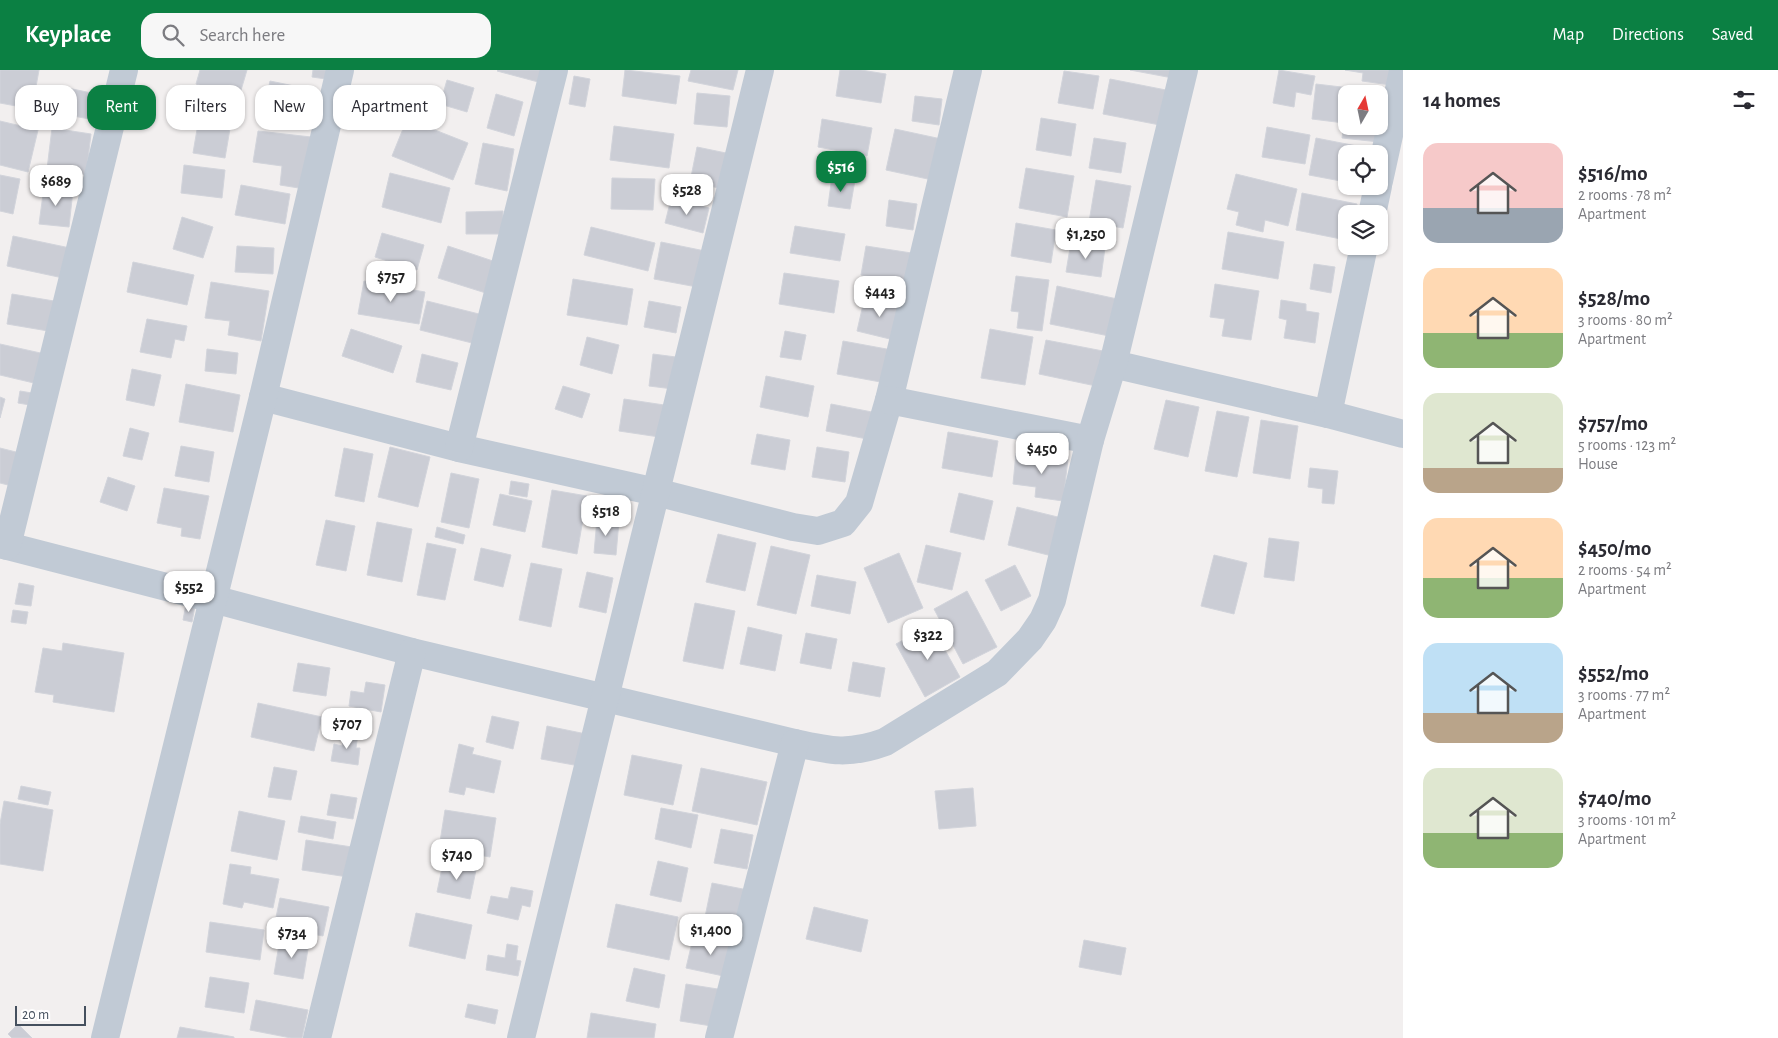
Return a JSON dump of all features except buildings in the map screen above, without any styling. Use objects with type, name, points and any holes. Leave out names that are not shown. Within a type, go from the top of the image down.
[{"type":"street","points":[[124,70],[3,545],[412,652],[795,743],[827,750],[848,751],[866,749],[885,742],[997,673],[1030,639],[1043,620],[1052,600],[1090,440],[1113,364],[1184,70]]},
{"type":"street","points":[[105,1038],[214,599],[340,70]]},
{"type":"street","points":[[459,448],[554,70]]},
{"type":"street","points":[[521,1038],[760,70]]},
{"type":"street","points":[[263,397],[459,448],[656,492],[793,527],[818,530],[843,522],[860,503],[889,400],[968,70]]},
{"type":"street","points":[[1387,145],[1403,71]]},
{"type":"street","points":[[1328,414],[1362,255]]},
{"type":"street","points":[[1113,364],[1328,414],[1403,434]]},
{"type":"street","points":[[889,400],[1090,440]]},
{"type":"street","points":[[317,1038],[412,652]]},
{"type":"street","points":[[719,1038],[795,743]]}]
